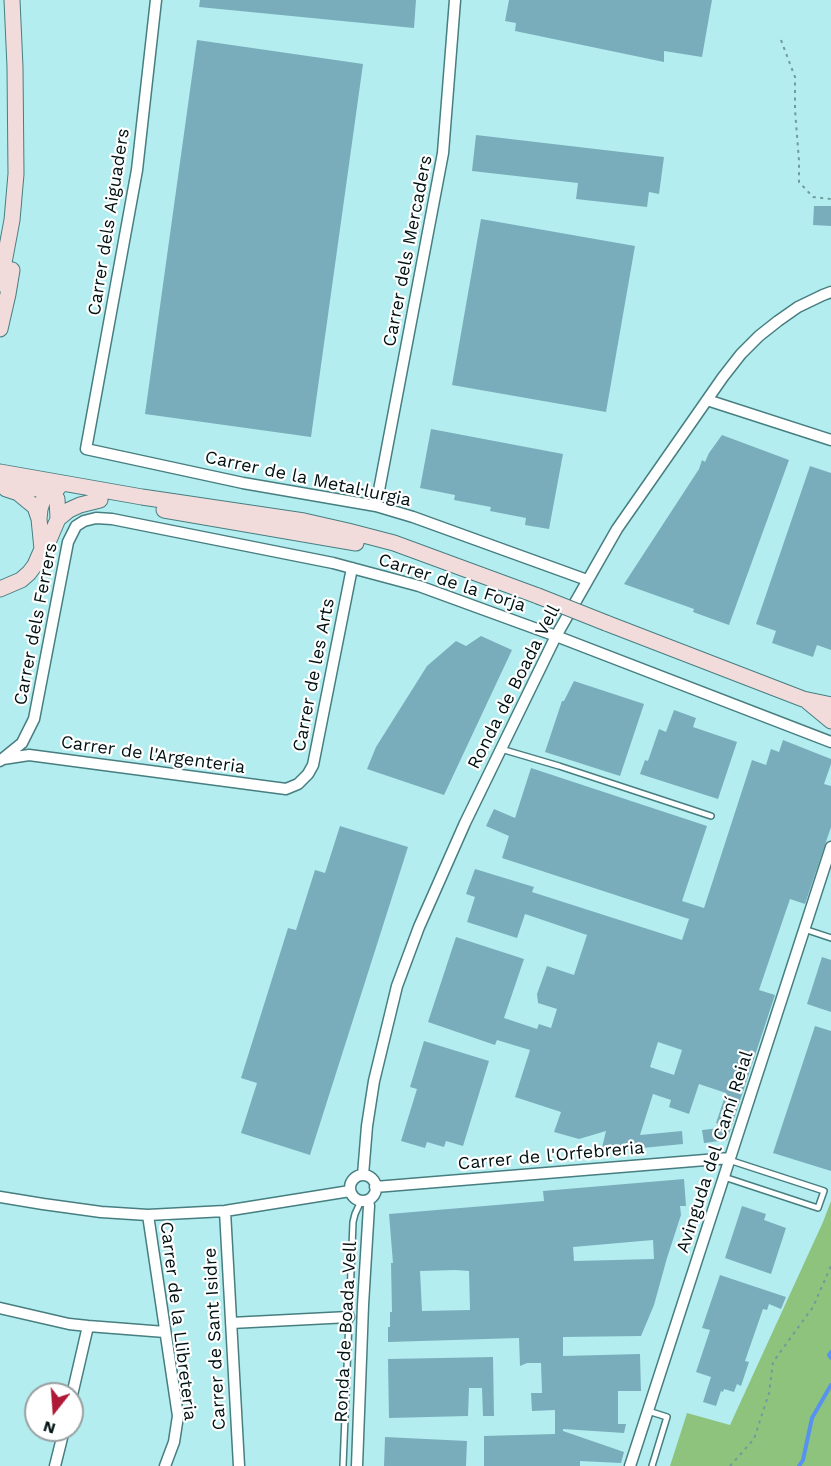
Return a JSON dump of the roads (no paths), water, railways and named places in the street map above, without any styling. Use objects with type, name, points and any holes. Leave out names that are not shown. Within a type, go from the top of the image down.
[{"type":"main road","points":[[0,284],[4,240],[8,107],[15,67],[12,0]]},
{"type":"main road","points":[[0,329],[13,265],[4,240]]},
{"type":"main road","points":[[0,472],[304,522],[394,543],[803,699],[831,705]]},
{"type":"main road","points":[[0,589],[21,580],[29,573],[49,540],[58,519],[57,499],[50,486],[31,478]]},
{"type":"main road","points":[[39,519],[43,500],[59,487],[68,484]]},
{"type":"main road","points":[[0,485],[53,491],[435,558]]},
{"type":"main road","points":[[0,485],[18,493],[35,507],[39,519],[42,549]]},
{"type":"main road","points":[[58,519],[69,510],[100,500]]},
{"type":"main road","points":[[803,699],[831,721]]},
{"type":"street","name":"Carrer dels Aiguaders","points":[[86,449],[137,170],[156,0]]},
{"type":"street","name":"Carrer dels Mercaders","points":[[376,506],[443,153],[455,0]]},
{"type":"street","name":"Ronda de Boada Vell","points":[[363,1175],[374,1081],[397,986],[423,917],[465,823],[556,636],[617,529],[741,354],[759,336],[798,308],[831,292]]},
{"type":"street","points":[[707,400],[831,440]]},
{"type":"street","name":"Carrer de la Metal·lurgia","points":[[86,449],[243,483],[376,506],[413,517],[587,580]]},
{"type":"street","name":"Carrer de la Forja","points":[[84,521],[96,518],[112,519],[333,563],[419,586],[831,742]]},
{"type":"street","name":"Carrer dels Ferrers","points":[[1,760],[22,743],[34,719],[68,542],[76,526],[84,521]]},
{"type":"street","name":"Carrer de les Arts","points":[[298,784],[313,765],[352,568]]},
{"type":"street","name":"Carrer de l'Argenteria","points":[[1,760],[29,755],[286,789],[298,784]]},
{"type":"street","name":"Avinguda del Camí Reial","points":[[630,1466],[831,847]]},
{"type":"street","name":"Carrer de l'Orfebreria","points":[[375,1186],[730,1159]]},
{"type":"street","points":[[363,1175],[371,1179],[375,1186],[373,1195],[365,1201],[353,1197],[350,1191],[352,1180],[363,1175]]},
{"type":"street","points":[[0,1197],[101,1212],[148,1215],[225,1211],[350,1191]]},
{"type":"street","name":"Ronda de Boada Vell","points":[[357,1466],[369,1206],[365,1201]]},
{"type":"street","name":"Carrer de Sant Isidre","points":[[225,1211],[238,1466]]},
{"type":"street","name":"Carrer de la Llibreteria","points":[[148,1215],[178,1416],[174,1442],[165,1466]]},
{"type":"street","points":[[0,1308],[88,1326],[165,1332]]},
{"type":"street","points":[[231,1323],[349,1317]]},
{"type":"street","points":[[75,1382],[88,1326]]},
{"type":"street","points":[[55,1466],[61,1442]]},
{"type":"lane","points":[[501,749],[711,816]]},
{"type":"lane","points":[[804,929],[831,938]]},
{"type":"lane","points":[[724,1178],[818,1208],[824,1191],[730,1159]]},
{"type":"lane","points":[[343,1466],[353,1222],[355,1214],[365,1201]]},
{"type":"lane","points":[[648,1411],[667,1417],[652,1466]]},
{"type":"waterway","points":[[831,1352],[829,1355],[831,1358]]},
{"type":"waterway","points":[[799,1466],[803,1460],[812,1418],[831,1385]]}]
